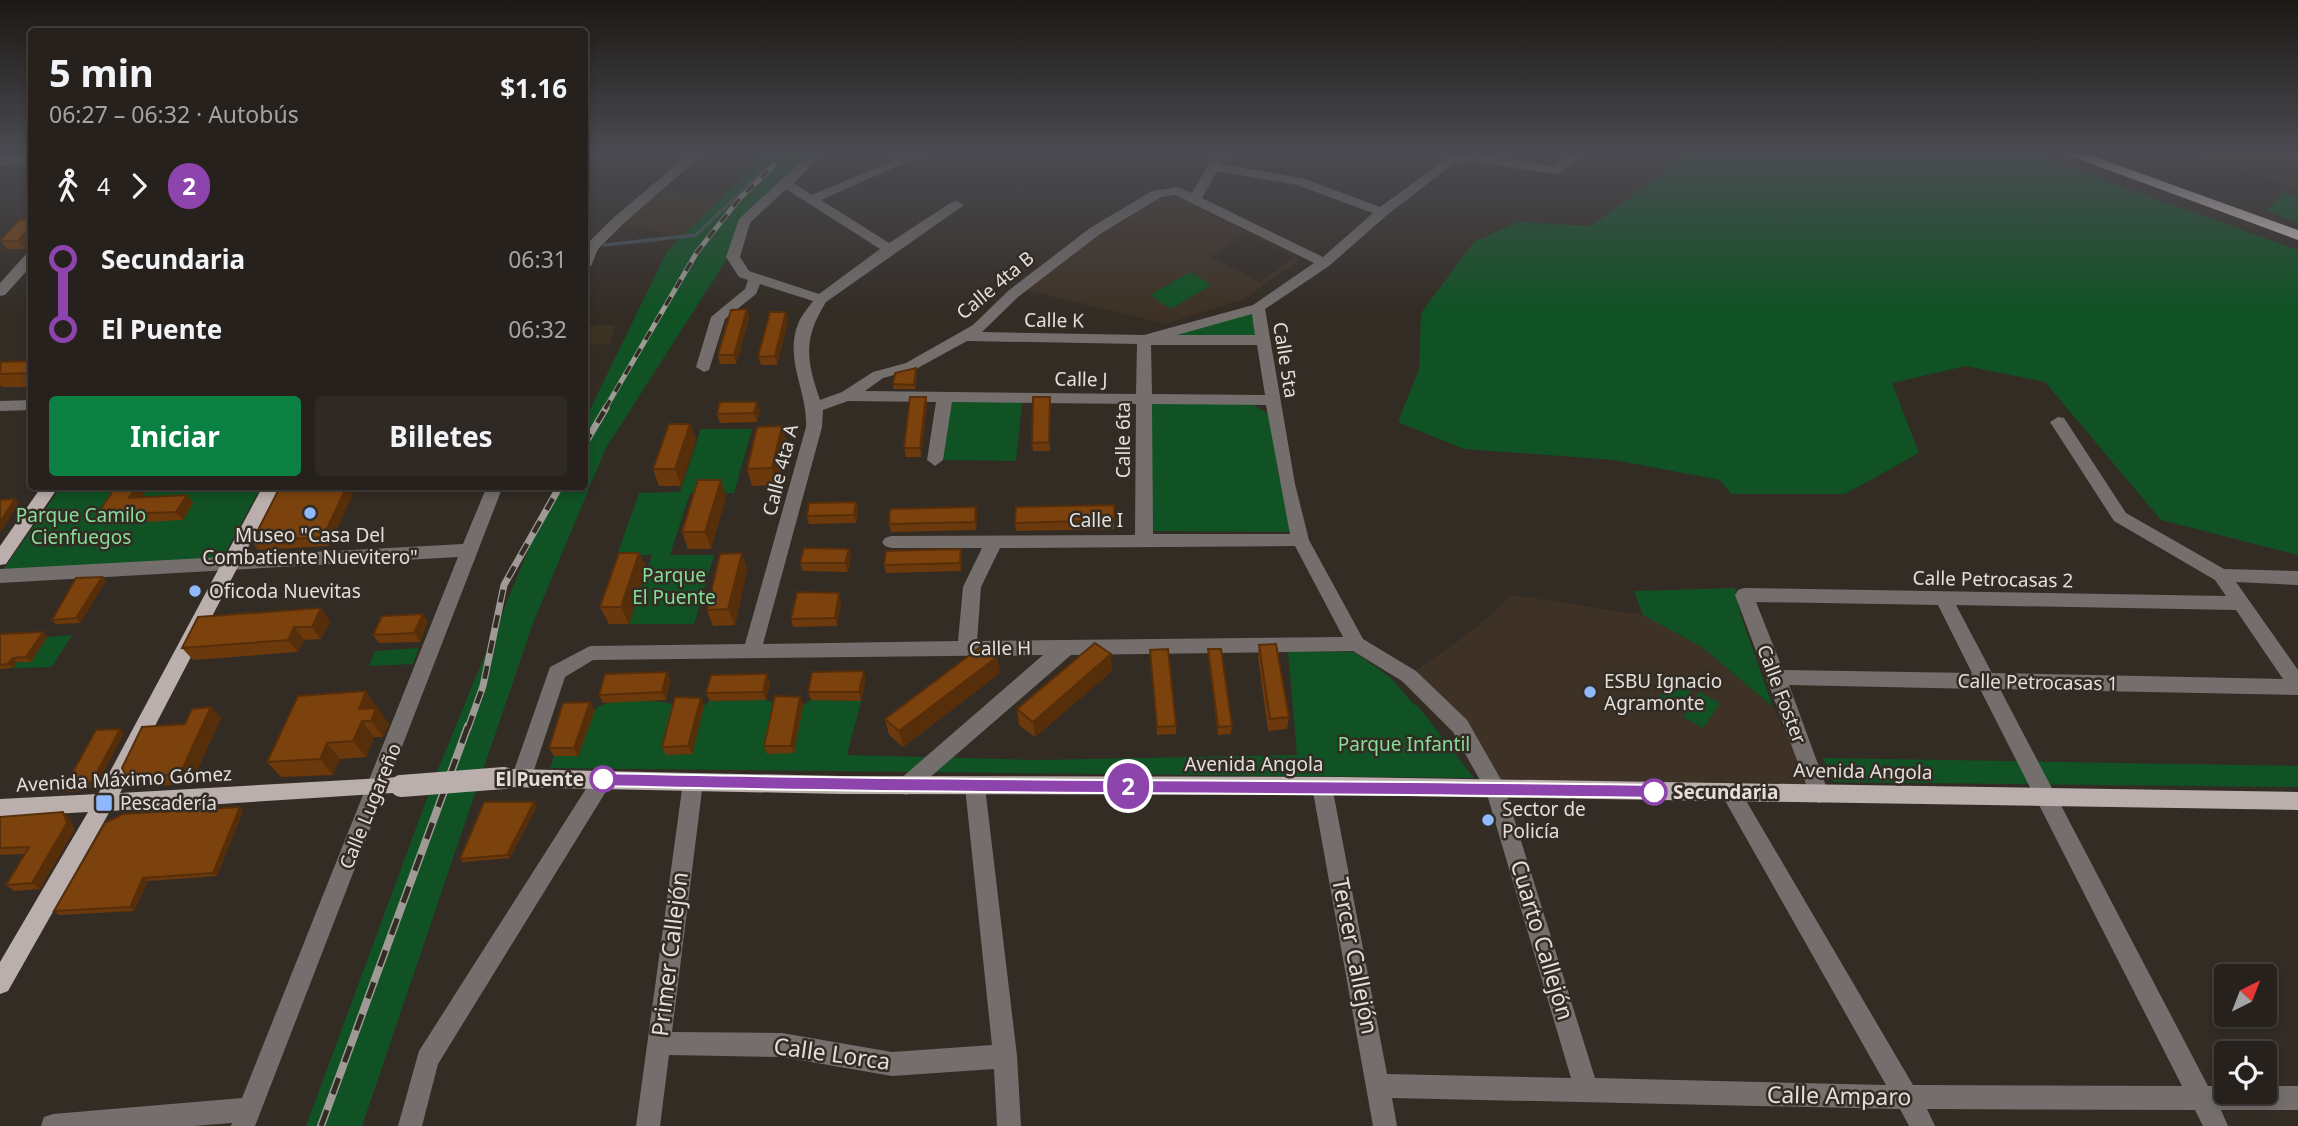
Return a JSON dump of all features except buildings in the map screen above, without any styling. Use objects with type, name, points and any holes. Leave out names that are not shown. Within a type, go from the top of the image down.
[{"type":"highway","points":[[2219,207],[2298,235]]},
{"type":"main road","points":[[0,559],[48,490]]},
{"type":"main road","points":[[0,984],[104,803],[270,490]]},
{"type":"main road","points":[[376,789],[513,779]]},
{"type":"main road","name":"Avenida Angola","points":[[513,779],[975,787],[1322,786],[2298,801]]},
{"type":"main road","name":"Avenida Máximo Gómez","points":[[0,808],[376,789]]},
{"type":"street","points":[[588,247],[635,207]]},
{"type":"street","points":[[760,207],[744,222],[733,257],[744,274],[821,299]]},
{"type":"street","points":[[821,207],[889,249]]},
{"type":"street","name":"Calle 4ta A","points":[[752,651],[814,427],[815,407],[801,366],[805,324],[821,299],[889,249],[955,207]]},
{"type":"street","name":"Calle 4ta B","points":[[815,407],[846,396],[878,375],[911,366],[964,336],[1066,251],[1135,207]]},
{"type":"street","name":"Calle 4ta B","points":[[1208,207],[1324,263]]},
{"type":"street","points":[[1367,207],[1382,212]]},
{"type":"street","name":"Calle 5ta","points":[[1356,644],[1300,540],[1287,484],[1258,308],[1324,263],[1388,207]]},
{"type":"street","points":[[0,268],[26,268]]},
{"type":"street","points":[[0,292],[26,268]]},
{"type":"street","points":[[704,367],[718,317],[751,291],[755,279]]},
{"type":"street","name":"Calle K","points":[[1144,340],[1258,308]]},
{"type":"street","name":"Calle K","points":[[964,336],[1264,340]]},
{"type":"street","name":"Calle 6ta","points":[[1144,340],[1144,540]]},
{"type":"street","name":"Calle J","points":[[846,396],[1273,400]]},
{"type":"street","points":[[935,460],[945,397]]},
{"type":"street","points":[[0,406],[28,405]]},
{"type":"street","points":[[2058,422],[2120,517],[2221,575],[2298,686]]},
{"type":"street","name":"Calle Lugareño","points":[[247,1118],[494,490]]},
{"type":"street","name":"Calle I","points":[[891,542],[1300,540]]},
{"type":"street","points":[[967,649],[972,587],[994,542]]},
{"type":"street","points":[[0,576],[472,550]]},
{"type":"street","points":[[2221,575],[2298,578]]},
{"type":"street","name":"Calle Petrocasas 2","points":[[1744,595],[2241,603]]},
{"type":"street","name":"Calle Foster","points":[[1744,595],[1819,793]]},
{"type":"street","points":[[1944,600],[2216,1126]]},
{"type":"street","points":[[1356,644],[1409,676],[1460,726],[1496,789]]},
{"type":"street","name":"Calle H","points":[[513,779],[557,672],[590,653],[1356,644]]},
{"type":"street","points":[[906,786],[1052,658],[1068,648]]},
{"type":"street","name":"Calle Petrocasas 1","points":[[1777,677],[2298,686]]},
{"type":"street","points":[[410,1126],[427,1059],[603,779]]},
{"type":"street","name":"Primer Callejón","points":[[648,1126],[693,782]]},
{"type":"street","name":"Tercer Callejón","points":[[1322,786],[1380,1086],[1385,1126]]},
{"type":"street","points":[[975,787],[1005,1056],[1009,1126]]},
{"type":"street","name":"Cuarto Callejón","points":[[1496,789],[1587,1092]]},
{"type":"street","points":[[1731,793],[1923,1126]]},
{"type":"street","name":"Calle Lorca","points":[[658,1043],[782,1045],[892,1064],[1005,1056]]},
{"type":"street","name":"Calle Amparo","points":[[1380,1086],[1907,1097],[2202,1100],[2298,1098]]},
{"type":"street","points":[[53,1126],[247,1118]]},
{"type":"shaded area","points":[[635,207],[715,207],[681,238],[617,222]]},
{"type":"shaded area","points":[[1141,207],[1196,207],[1301,259],[1244,299],[1166,324],[1027,290],[1096,233]],"holes":[[[1244,234],[1293,258],[1260,282],[1211,257]]]},
{"type":"shaded area","points":[[615,325],[609,344],[588,345],[588,326]]},
{"type":"shaded area","name":"ESBU Ignacio Agramonte","points":[[1512,595],[1643,615],[1702,647],[1773,707],[1816,795],[1496,789],[1460,726],[1409,676],[1473,630]]},
{"type":"green space","points":[[713,207],[758,207],[741,222],[730,254],[606,448],[533,623],[362,1126],[306,1126],[436,774],[553,490],[588,490],[588,414],[667,251]]},
{"type":"green space","points":[[1617,207],[2177,207],[2298,250],[2298,555],[2161,520],[2045,382],[1966,366],[1892,383],[1919,453],[1845,494],[1731,494],[1720,480],[1615,460],[1464,449],[1398,422],[1419,369],[1421,313],[1474,242],[1518,222],[1591,226]]},
{"type":"green space","points":[[2270,207],[2298,207],[2298,223],[2266,211]]},
{"type":"green space","points":[[1190,272],[1211,285],[1171,309],[1150,295]]},
{"type":"green space","points":[[1258,308],[1264,340],[1144,340]]},
{"type":"green space","points":[[949,402],[1022,402],[1016,461],[939,460]]},
{"type":"green space","points":[[1150,403],[1252,404],[1273,417],[1277,468],[1293,532],[1148,531]]},
{"type":"green space","name":"Parque El Puente","points":[[701,429],[752,429],[734,493],[690,493],[670,555],[714,555],[694,624],[629,624],[652,555],[617,555],[639,493],[680,492]]},
{"type":"green space","name":"Parque Camilo Cienfuegos","points":[[59,490],[259,490],[222,559],[3,570]]},
{"type":"green space","points":[[1735,588],[1740,613],[1773,707],[1702,647],[1643,615],[1634,591]]},
{"type":"green space","points":[[72,635],[52,667],[13,668],[17,662],[31,661],[47,637]]},
{"type":"green space","points":[[419,648],[413,664],[369,666],[375,651]]},
{"type":"green space","name":"Parque Infantil","points":[[1288,651],[1354,652],[1390,677],[1414,705],[1417,705],[1474,778],[550,768],[554,756],[578,756],[595,710],[622,701],[661,702],[679,706],[666,755],[692,754],[704,706],[710,701],[766,700],[778,705],[803,705],[811,700],[861,701],[847,755],[1038,760],[1297,755]]},
{"type":"green space","points":[[1673,677],[1693,688],[1676,713],[1656,702]]},
{"type":"green space","points":[[1699,692],[1720,703],[1703,728],[1683,717]]},
{"type":"green space","points":[[1823,758],[2298,766],[2298,787],[1833,782]]},
{"type":"waterway","points":[[604,245],[696,235],[726,207]]},
{"type":"railway","points":[[605,409],[697,252],[733,207]]},
{"type":"railway","points":[[588,438],[606,408]]},
{"type":"railway","points":[[468,728],[483,686],[504,585],[558,490]]},
{"type":"railway","points":[[321,1126],[468,726]]},
{"type":"bus line","name":"2","points":[[603,779],[842,786],[1341,786],[1654,792]]},
{"type":"place","name":"Museo \"Casa Del Combatiente Nuevitero\"","points":[[310,513]]},
{"type":"place","name":"Oficoda Nuevitas","points":[[195,591]]},
{"type":"place","name":"ESBU Ignacio Agramonte","points":[[1590,692]]},
{"type":"place","name":"El Puente","points":[[603,779]]},
{"type":"place","name":"Secundaria","points":[[1654,792]]},
{"type":"place","name":"Pescadería","points":[[104,803]]},
{"type":"place","name":"Sector de Policía","points":[[1488,820]]}]
